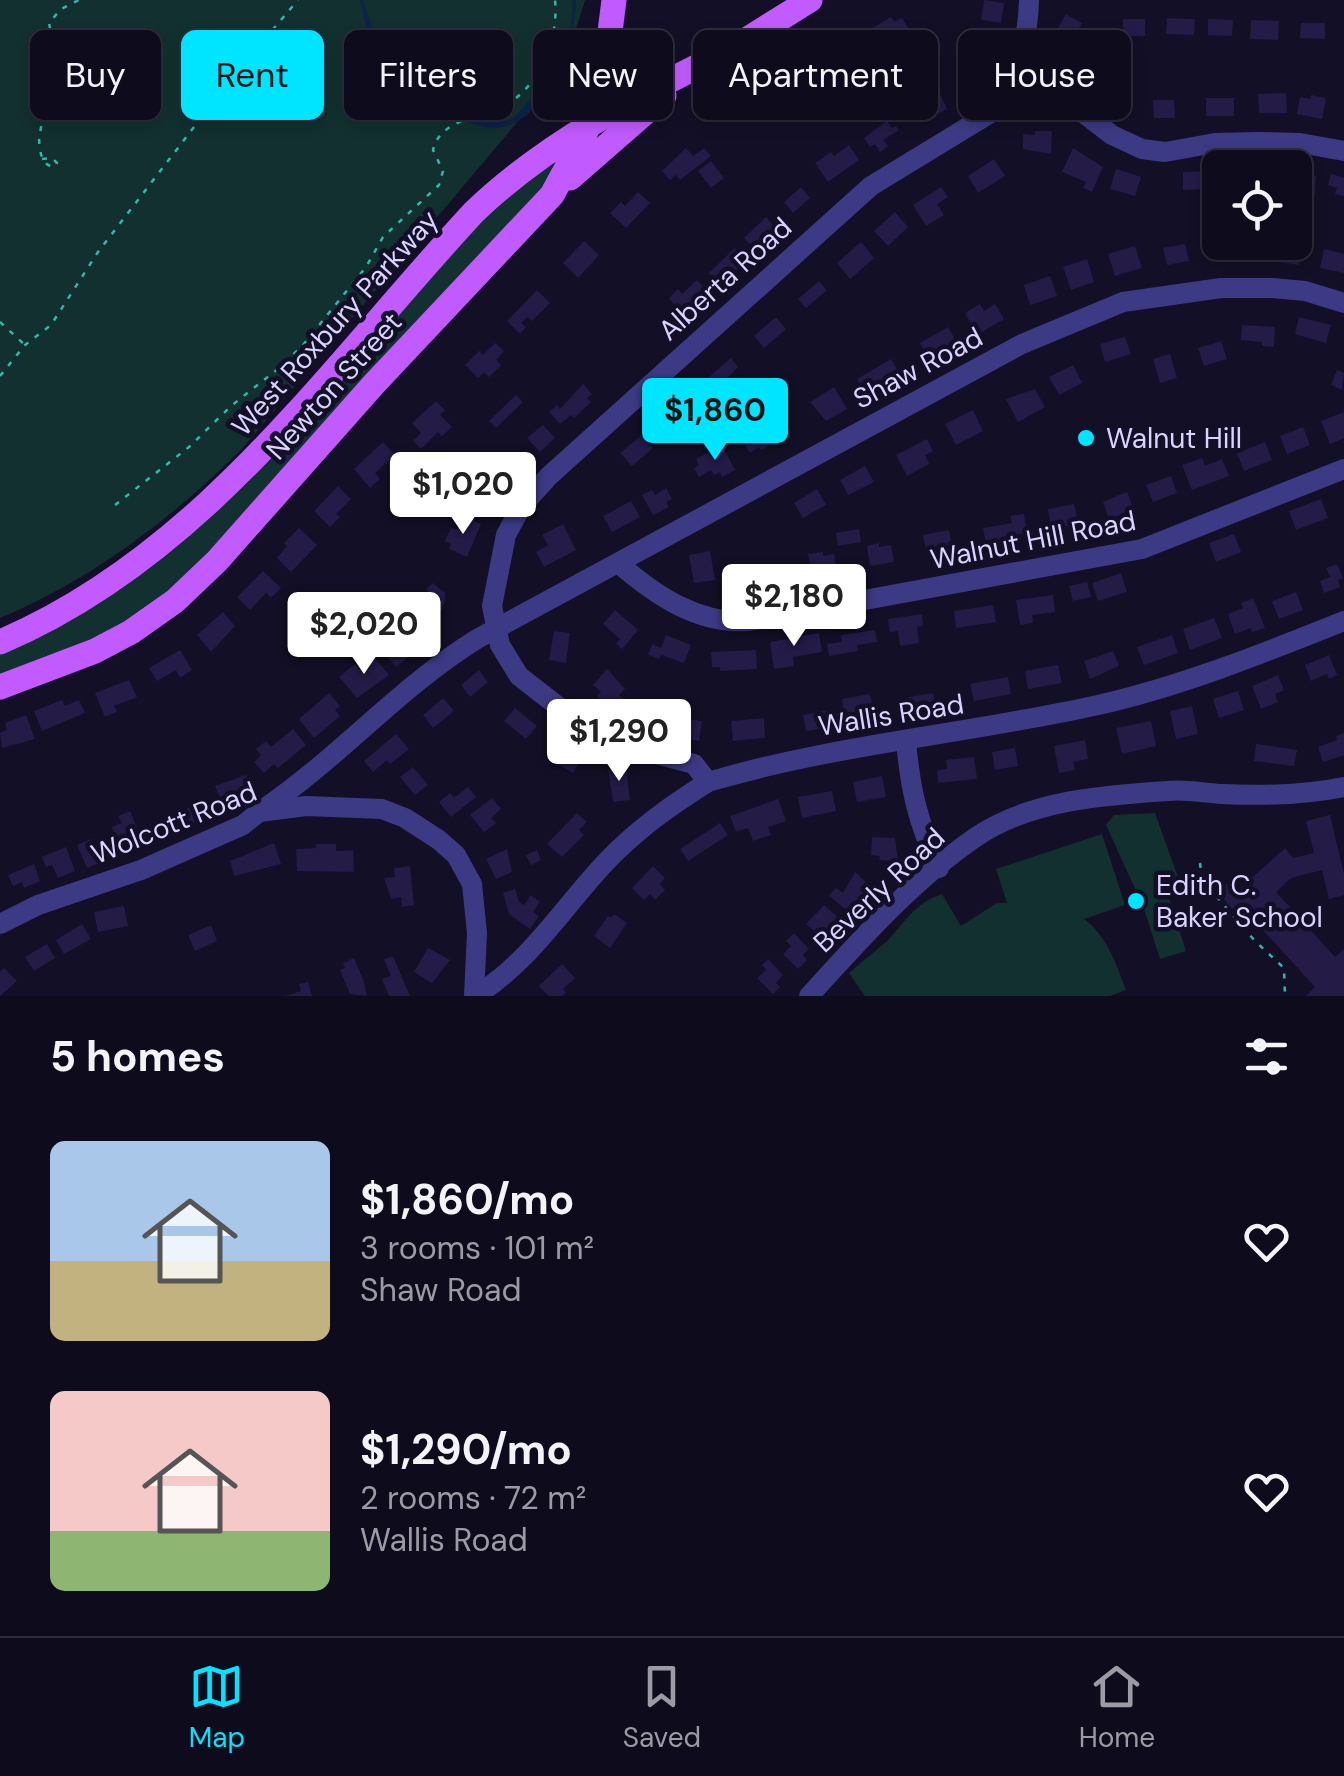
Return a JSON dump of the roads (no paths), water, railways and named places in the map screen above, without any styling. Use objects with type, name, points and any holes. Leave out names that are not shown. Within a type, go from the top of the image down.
[{"type":"main road","name":"Newton Street","points":[[612,30],[614,0]]},
{"type":"main road","name":"West Roxbury Parkway","points":[[761,30],[810,0]]},
{"type":"main road","name":"West Roxbury Parkway","points":[[0,642],[108,583],[198,514],[249,464],[482,204],[590,124],[693,69]]},
{"type":"main road","name":"West Roxbury Parkway","points":[[552,195],[645,111],[693,75]]},
{"type":"main road","name":"Newton Street","points":[[482,204],[565,120]]},
{"type":"main road","name":"Newton Street","points":[[0,687],[95,651],[175,601],[227,550],[374,384],[552,195],[591,120]]},
{"type":"street","name":"Alberta Road","points":[[1026,30],[1028,0]]},
{"type":"street","name":"Alberta Road","points":[[496,629],[492,606],[506,535],[521,507],[540,486],[870,186],[979,120]]},
{"type":"street","points":[[1093,120],[1112,135],[1142,149],[1166,152],[1215,143],[1257,142],[1300,143],[1344,151]]},
{"type":"street","name":"Shaw Road","points":[[259,812],[457,652],[1022,344],[1123,302],[1221,288],[1305,291],[1344,302]]},
{"type":"street","name":"Walnut Hill Road","points":[[618,563],[661,596],[691,612],[716,621],[750,621],[1142,549],[1344,469]]},
{"type":"street","name":"Wallis Road","points":[[474,996],[525,958],[602,866],[642,826],[708,782],[796,758],[1002,725],[1165,687],[1344,621]]},
{"type":"street","points":[[496,629],[500,646],[519,676],[573,718],[642,750],[694,764],[708,782]]},
{"type":"street","points":[[906,740],[919,825],[939,868]]},
{"type":"street","name":"Beverly Road","points":[[809,996],[888,910],[977,836],[1014,818],[1105,796],[1173,790],[1278,795],[1344,787]]},
{"type":"street","name":"Wolcott Road","points":[[0,924],[38,905],[141,870],[244,825],[259,812],[306,806],[382,809],[422,827],[448,848],[472,884],[477,933],[474,996]]},
{"type":"water","points":[[360,0],[373,30],[369,30]]},
{"type":"water","points":[[572,0],[576,0],[570,30]]},
{"type":"water","points":[[533,95],[533,108],[514,124],[496,128],[464,121],[513,120]]},
{"type":"place","name":"Walnut Hill","points":[[1086,438]]},
{"type":"place","name":"Edith C. Baker School","points":[[1136,901]]}]
